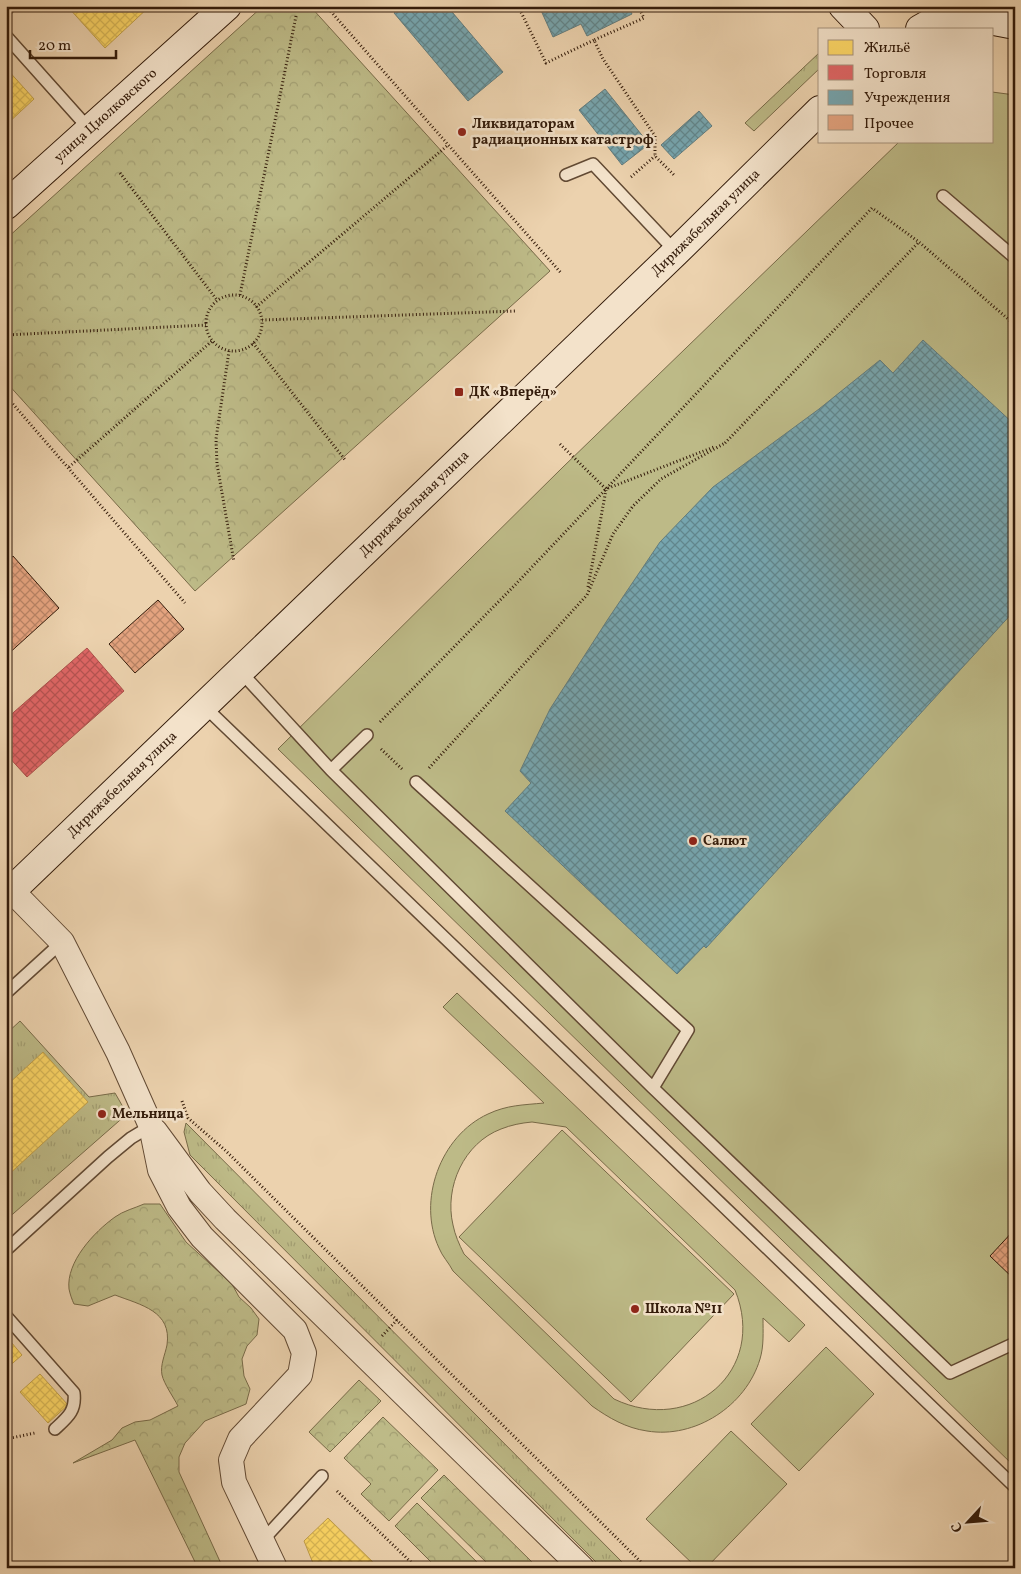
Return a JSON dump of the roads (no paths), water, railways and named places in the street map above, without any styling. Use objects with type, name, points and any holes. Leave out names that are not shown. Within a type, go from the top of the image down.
[{"type":"main road","name":"улица Циолковского","points":[[6,205],[227,6]]},
{"type":"main road","points":[[843,6],[863,28]]},
{"type":"main road","points":[[934,18],[1015,25]]},
{"type":"main road","name":"Дирижабельная улица","points":[[8,891],[204,706],[676,252],[818,112]]},
{"type":"street","points":[[8,891],[62,942],[118,1052],[150,1126],[160,1170],[179,1207],[202,1237],[294,1330],[304,1353],[300,1375],[240,1439],[232,1460],[234,1482],[275,1568]]},
{"type":"street","points":[[150,1126],[200,1192],[224,1218],[582,1568]]},
{"type":"lane","points":[[6,10],[10,6]]},
{"type":"lane","points":[[6,36],[90,130]]},
{"type":"lane","points":[[566,175],[593,164],[676,252]]},
{"type":"lane","points":[[943,196],[1015,258]]},
{"type":"lane","points":[[240,671],[331,770],[653,1088],[950,1373],[1015,1343]]},
{"type":"lane","points":[[204,706],[1015,1487]]},
{"type":"lane","points":[[331,770],[367,735]]},
{"type":"lane","points":[[416,782],[688,1030],[653,1088]]},
{"type":"lane","points":[[6,993],[62,942]]},
{"type":"lane","points":[[6,1250],[108,1157],[131,1138],[150,1126]]},
{"type":"lane","points":[[6,1316],[74,1393],[75,1404],[68,1418],[55,1429]]},
{"type":"lane","points":[[262,1541],[322,1476]]},
{"type":"place","name":"Ликвидаторам радиационных катастроф","points":[[462,132]]},
{"type":"place","name":"ДК «Вперёд»","points":[[459,392]]},
{"type":"place","name":"Салют","points":[[693,841]]},
{"type":"place","name":"Мельница","points":[[102,1114]]},
{"type":"place","name":"Школа №11","points":[[635,1309]]}]
